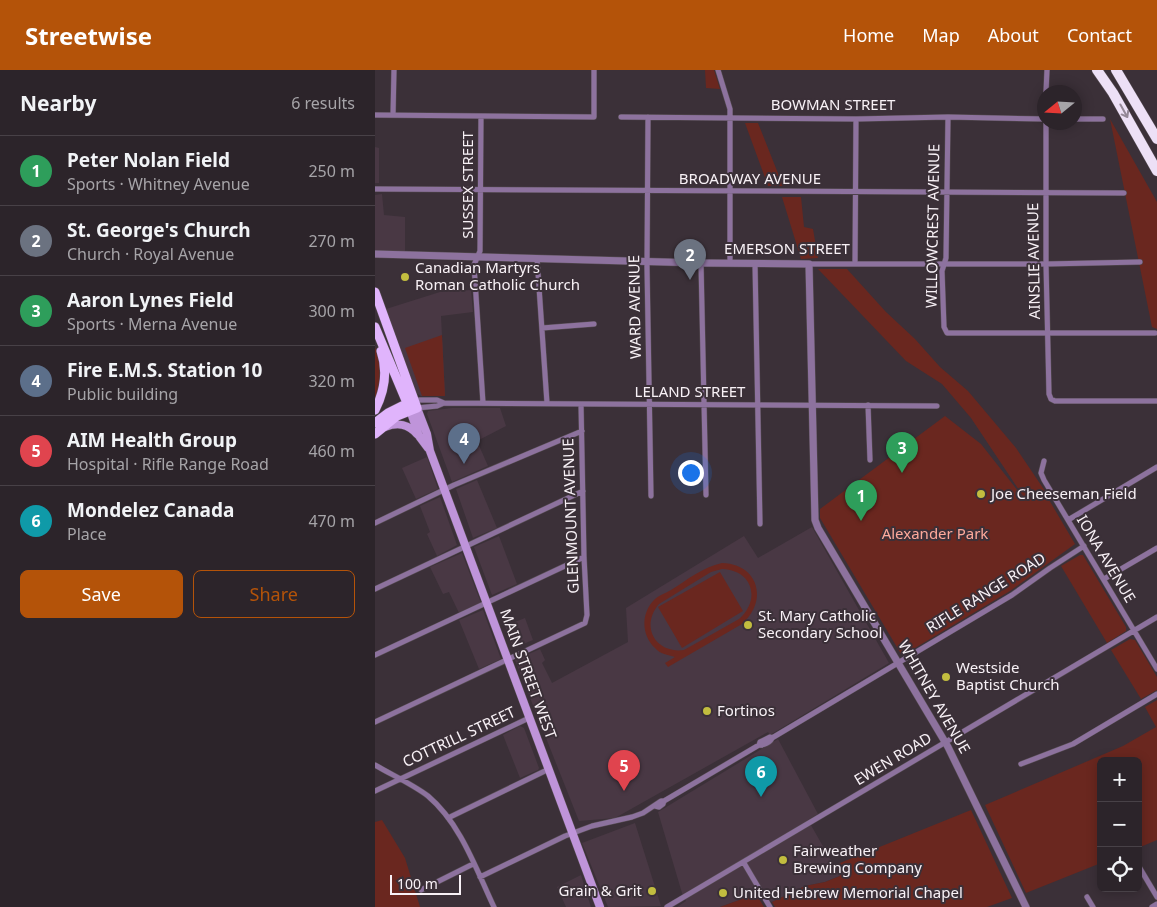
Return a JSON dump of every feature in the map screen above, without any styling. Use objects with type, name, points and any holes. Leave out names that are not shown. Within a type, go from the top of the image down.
[{"type":"highway","points":[[1097,70],[1113,93],[1157,172]]},
{"type":"highway","points":[[1116,70],[1157,139]]},
{"type":"main road","name":"MAIN STREET WEST","points":[[375,292],[412,405],[419,436],[430,451]]},
{"type":"main road","name":"MAIN STREET WEST","points":[[375,327],[427,434],[430,451],[600,907]]},
{"type":"main road","points":[[375,334],[383,354],[385,373],[382,391],[375,410]]},
{"type":"main road","points":[[376,429],[412,405]]},
{"type":"main road","points":[[376,429],[393,424],[401,424],[411,428],[419,436]]},
{"type":"street","points":[[393,115],[394,70]]},
{"type":"street","points":[[375,115],[594,117],[594,70]]},
{"type":"street","points":[[719,70],[731,109],[730,263]]},
{"type":"street","points":[[1046,85],[1047,70]]},
{"type":"street","name":"SUSSEX STREET","points":[[481,117],[480,251],[474,264],[483,403]]},
{"type":"street","name":"BOWMAN STREET","points":[[621,117],[948,118],[1037,121]]},
{"type":"street","name":"WARD AVENUE","points":[[648,117],[647,261],[651,496]]},
{"type":"street","name":"WILLOWCREST AVENUE","points":[[948,118],[946,258],[942,270],[944,327],[947,333],[1048,334]]},
{"type":"street","points":[[855,264],[856,119]]},
{"type":"street","points":[[1082,119],[1103,119]]},
{"type":"street","name":"AINSLIE AVENUE","points":[[1045,130],[1046,264],[1049,394],[1051,399],[1055,401],[1157,401]]},
{"type":"street","name":"BROADWAY AVENUE","points":[[375,189],[1124,193]]},
{"type":"street","name":"EMERSON STREET","points":[[375,254],[755,264],[1046,264],[1140,262]]},
{"type":"street","points":[[537,258],[547,403]]},
{"type":"street","points":[[701,263],[706,495]]},
{"type":"street","points":[[755,264],[760,524]]},
{"type":"street","name":"WHITNEY AVENUE","points":[[809,264],[815,520],[946,742],[1026,907]]},
{"type":"street","points":[[542,328],[594,324]]},
{"type":"street","points":[[1048,334],[1155,333]]},
{"type":"street","name":"LELAND STREET","points":[[412,405],[437,406],[444,403],[547,403],[937,406]]},
{"type":"street","name":"GLENMOUNT AVENUE","points":[[508,660],[581,625],[587,619],[581,404]]},
{"type":"street","points":[[868,405],[870,460]]},
{"type":"street","points":[[375,523],[445,490],[582,431]]},
{"type":"street","name":"IONA AVENUE","points":[[1044,461],[1041,473],[1043,480],[1157,669]]},
{"type":"street","points":[[1068,520],[1157,467]]},
{"type":"street","points":[[375,589],[583,491]]},
{"type":"street","name":"RIFLE RANGE ROAD","points":[[480,878],[572,833],[592,826],[633,817],[655,806],[656,803],[664,802],[759,745],[760,742],[770,737],[772,738],[1012,595],[1084,546]]},
{"type":"street","points":[[1104,579],[1157,548]]},
{"type":"street","points":[[375,655],[584,557]]},
{"type":"street","name":"EWEN ROAD","points":[[667,907],[1157,617]]},
{"type":"street","points":[[375,722],[508,660]]},
{"type":"street","points":[[1021,764],[1073,744],[1157,694]]},
{"type":"street","name":"COTTRILL STREET","points":[[375,791],[529,718]]},
{"type":"street","points":[[375,765],[427,796],[448,818],[462,840],[494,907]]},
{"type":"street","points":[[448,818],[549,769]]},
{"type":"street","points":[[744,862],[770,907]]},
{"type":"street","points":[[421,890],[473,864]]},
{"type":"street","points":[[1142,872],[1157,897]]},
{"type":"street","points":[[1087,897],[1093,907]]},
{"type":"street","points":[[1152,907],[1157,904]]},
{"type":"shaded area","points":[[375,147],[379,148],[379,183],[375,183]]},
{"type":"shaded area","points":[[382,194],[384,215],[405,217],[405,251],[375,251],[375,195]]},
{"type":"shaded area","points":[[471,290],[473,312],[441,316],[445,396],[421,396],[416,393],[386,309],[440,292]]},
{"type":"shaded area","points":[[452,408],[500,408],[506,426],[477,441],[488,466],[452,482],[427,414],[428,411]]},
{"type":"shaded area","points":[[427,457],[438,489],[416,499],[402,468]]},
{"type":"shaded area","points":[[477,480],[497,528],[473,538],[456,489]]},
{"type":"shaded area","points":[[440,497],[457,545],[437,556],[427,534],[430,532],[420,506]]},
{"type":"shaded area","points":[[812,527],[889,663],[770,735],[768,732],[615,818],[579,821],[515,660],[540,649],[545,660],[542,663],[552,683],[628,642],[626,608],[744,536],[758,558]]},
{"type":"shaded area","points":[[499,536],[517,584],[492,595],[474,547]]},
{"type":"shaded area","points":[[462,553],[481,603],[459,613],[449,592],[443,594],[430,567]]},
{"type":"shaded area","points":[[483,610],[501,659],[479,669],[459,620]]},
{"type":"shaded area","points":[[525,618],[533,640],[516,647],[515,644],[512,645],[505,626]]},
{"type":"shaded area","points":[[520,726],[524,728],[539,768],[520,778],[503,735]]},
{"type":"shaded area","points":[[778,739],[818,814],[808,820],[840,876],[825,882],[805,886],[772,902],[756,894],[720,907],[677,907],[686,901],[658,812]]},
{"type":"shaded area","points":[[635,823],[661,906],[608,907],[582,843]]},
{"type":"shaded area","points":[[581,875],[591,907],[566,907],[557,887]]},
{"type":"green space","points":[[705,70],[714,70],[720,89],[706,88]]},
{"type":"green space","points":[[1110,119],[1157,202],[1157,329],[1152,327]]},
{"type":"green space","points":[[745,123],[758,123],[783,186],[768,186]]},
{"type":"green space","points":[[782,197],[801,197],[804,227],[813,229],[818,258],[801,259]]},
{"type":"green space","points":[[818,269],[847,269],[940,367],[968,391],[1016,448],[1045,491],[1025,499],[971,418],[942,384],[906,361]]},
{"type":"green space","points":[[442,335],[445,396],[422,396],[405,348]]},
{"type":"green space","points":[[375,347],[380,370],[375,406]]},
{"type":"green space","name":"Alexander Park","points":[[945,416],[981,444],[1025,500],[1045,493],[1075,544],[1010,591],[905,654],[901,654],[820,518],[820,509]]},
{"type":"green space","points":[[1083,555],[1126,627],[1126,631],[1107,643],[1061,566]]},
{"type":"green space","points":[[722,563],[734,565],[751,576],[756,585],[757,594],[750,615],[742,624],[668,667],[665,663],[675,657],[659,652],[650,643],[644,624],[647,611],[658,597],[715,565]],"holes":[[[722,569],[733,571],[747,580],[750,587],[750,603],[739,619],[684,650],[665,648],[658,643],[653,637],[651,621],[653,612],[659,604],[711,572]]]},
{"type":"green space","points":[[720,572],[743,611],[682,648],[658,607]]},
{"type":"green space","points":[[1130,639],[1135,640],[1157,677],[1157,690],[1141,699],[1111,650]]},
{"type":"green space","points":[[1157,700],[1157,840],[1142,846],[1142,757],[1097,757],[1123,746],[1156,727],[1145,707]]},
{"type":"green space","points":[[1097,757],[1097,865],[1026,893],[985,805]]},
{"type":"green space","points":[[971,810],[1012,898],[987,907],[775,907],[772,902],[805,886],[825,882],[840,876],[835,865]]},
{"type":"green space","points":[[382,820],[405,858],[420,907],[375,907],[375,822]]},
{"type":"green space","points":[[756,894],[764,907],[720,907]]},
{"type":"place","name":"Canadian Martyrs Roman Catholic Church","points":[[405,277]]},
{"type":"place","name":"St. George's Church","points":[[690,280]]},
{"type":"place","name":"Fire E.M.S. Station 10","points":[[464,464]]},
{"type":"place","name":"Aaron Lynes Field","points":[[902,473]]},
{"type":"place","name":"Joe Cheeseman Field","points":[[981,494]]},
{"type":"place","name":"Peter Nolan Field","points":[[861,521]]},
{"type":"place","name":"St. Mary Catholic Secondary School","points":[[748,625]]},
{"type":"place","name":"Westside Baptist Church","points":[[946,677]]},
{"type":"place","name":"Fortinos","points":[[707,711]]},
{"type":"place","name":"AIM Health Group","points":[[624,791]]},
{"type":"place","name":"Mondelez Canada","points":[[761,797]]},
{"type":"place","name":"Fairweather Brewing Company","points":[[783,860]]},
{"type":"place","name":"Grain & Grit","points":[[652,891]]},
{"type":"place","name":"United Hebrew Memorial Chapel","points":[[723,893]]}]
